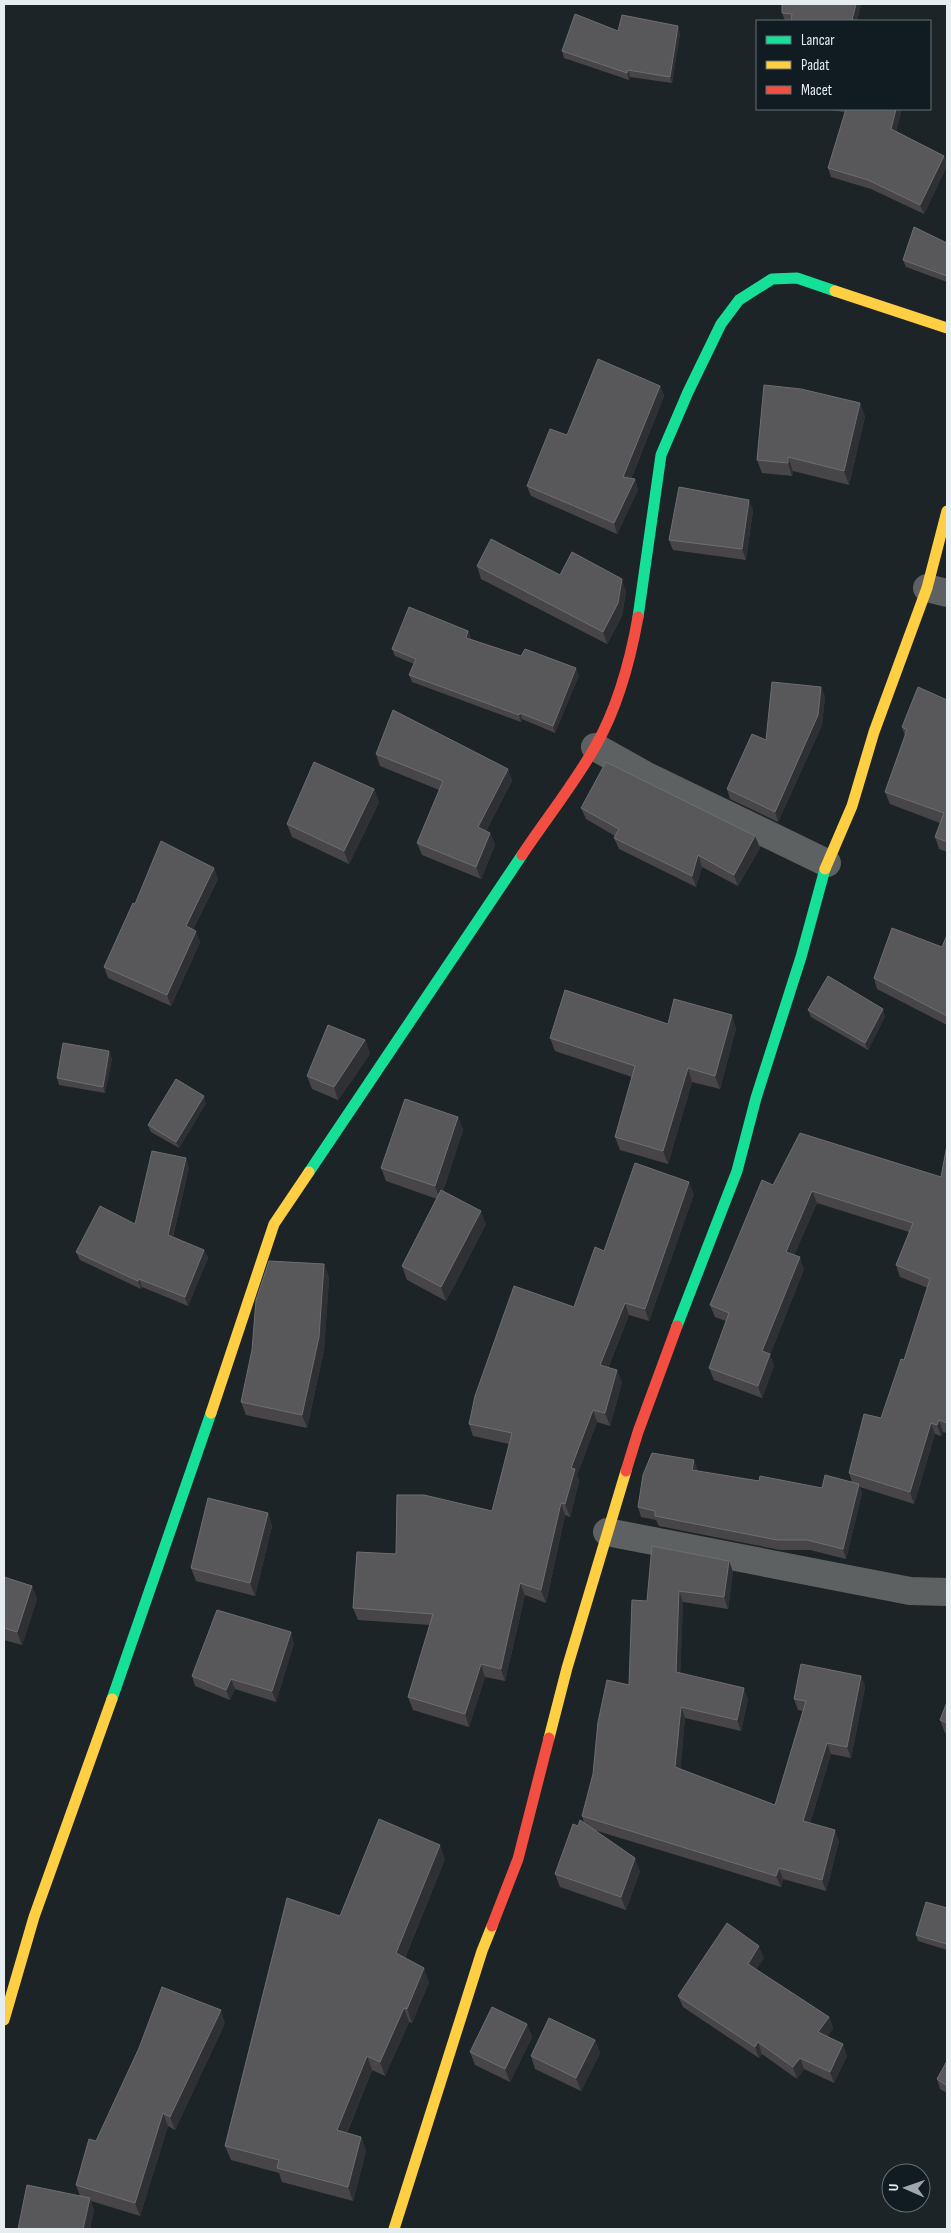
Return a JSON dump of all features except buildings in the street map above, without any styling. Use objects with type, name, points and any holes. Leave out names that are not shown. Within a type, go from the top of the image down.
[{"type":"street","points":[[4,2020],[34,1917],[148,1600],[274,1224],[595,747],[613,710],[631,654],[641,600],[647,545],[661,454],[721,324],[739,300],[772,279],[797,278],[947,328]]},
{"type":"street","points":[[394,2229],[482,1951],[518,1859],[567,1668],[638,1432],[706,1247],[737,1170],[756,1098],[801,957],[828,862],[852,806],[874,732],[937,590],[947,512]]},
{"type":"street","points":[[595,747],[645,775],[828,862]]},
{"type":"street","points":[[607,1532],[910,1591],[947,1592]]},
{"type":"traffic: fast","points":[[638,617],[661,455],[688,392],[721,324],[739,300],[772,279],[797,278],[835,291]]},
{"type":"traffic: fast","points":[[309,1172],[522,855]]},
{"type":"traffic: fast","points":[[677,1326],[737,1171],[756,1098],[801,957],[825,869]]},
{"type":"traffic: fast","points":[[112,1699],[211,1413]]},
{"type":"traffic: slow","points":[[835,291],[947,328]]},
{"type":"traffic: slow","points":[[825,869],[852,806],[874,732],[927,588],[947,511]]},
{"type":"traffic: slow","points":[[211,1413],[274,1224],[309,1172]]},
{"type":"traffic: slow","points":[[549,1738],[567,1668],[626,1471]]},
{"type":"traffic: slow","points":[[4,2020],[34,1917],[112,1699]]},
{"type":"traffic: slow","points":[[394,2229],[482,1951],[492,1926]]},
{"type":"traffic: jam","points":[[522,855],[578,774],[603,732],[622,684],[638,617]]},
{"type":"traffic: jam","points":[[626,1471],[638,1432],[677,1326]]},
{"type":"traffic: jam","points":[[492,1926],[518,1859],[549,1738]]}]
